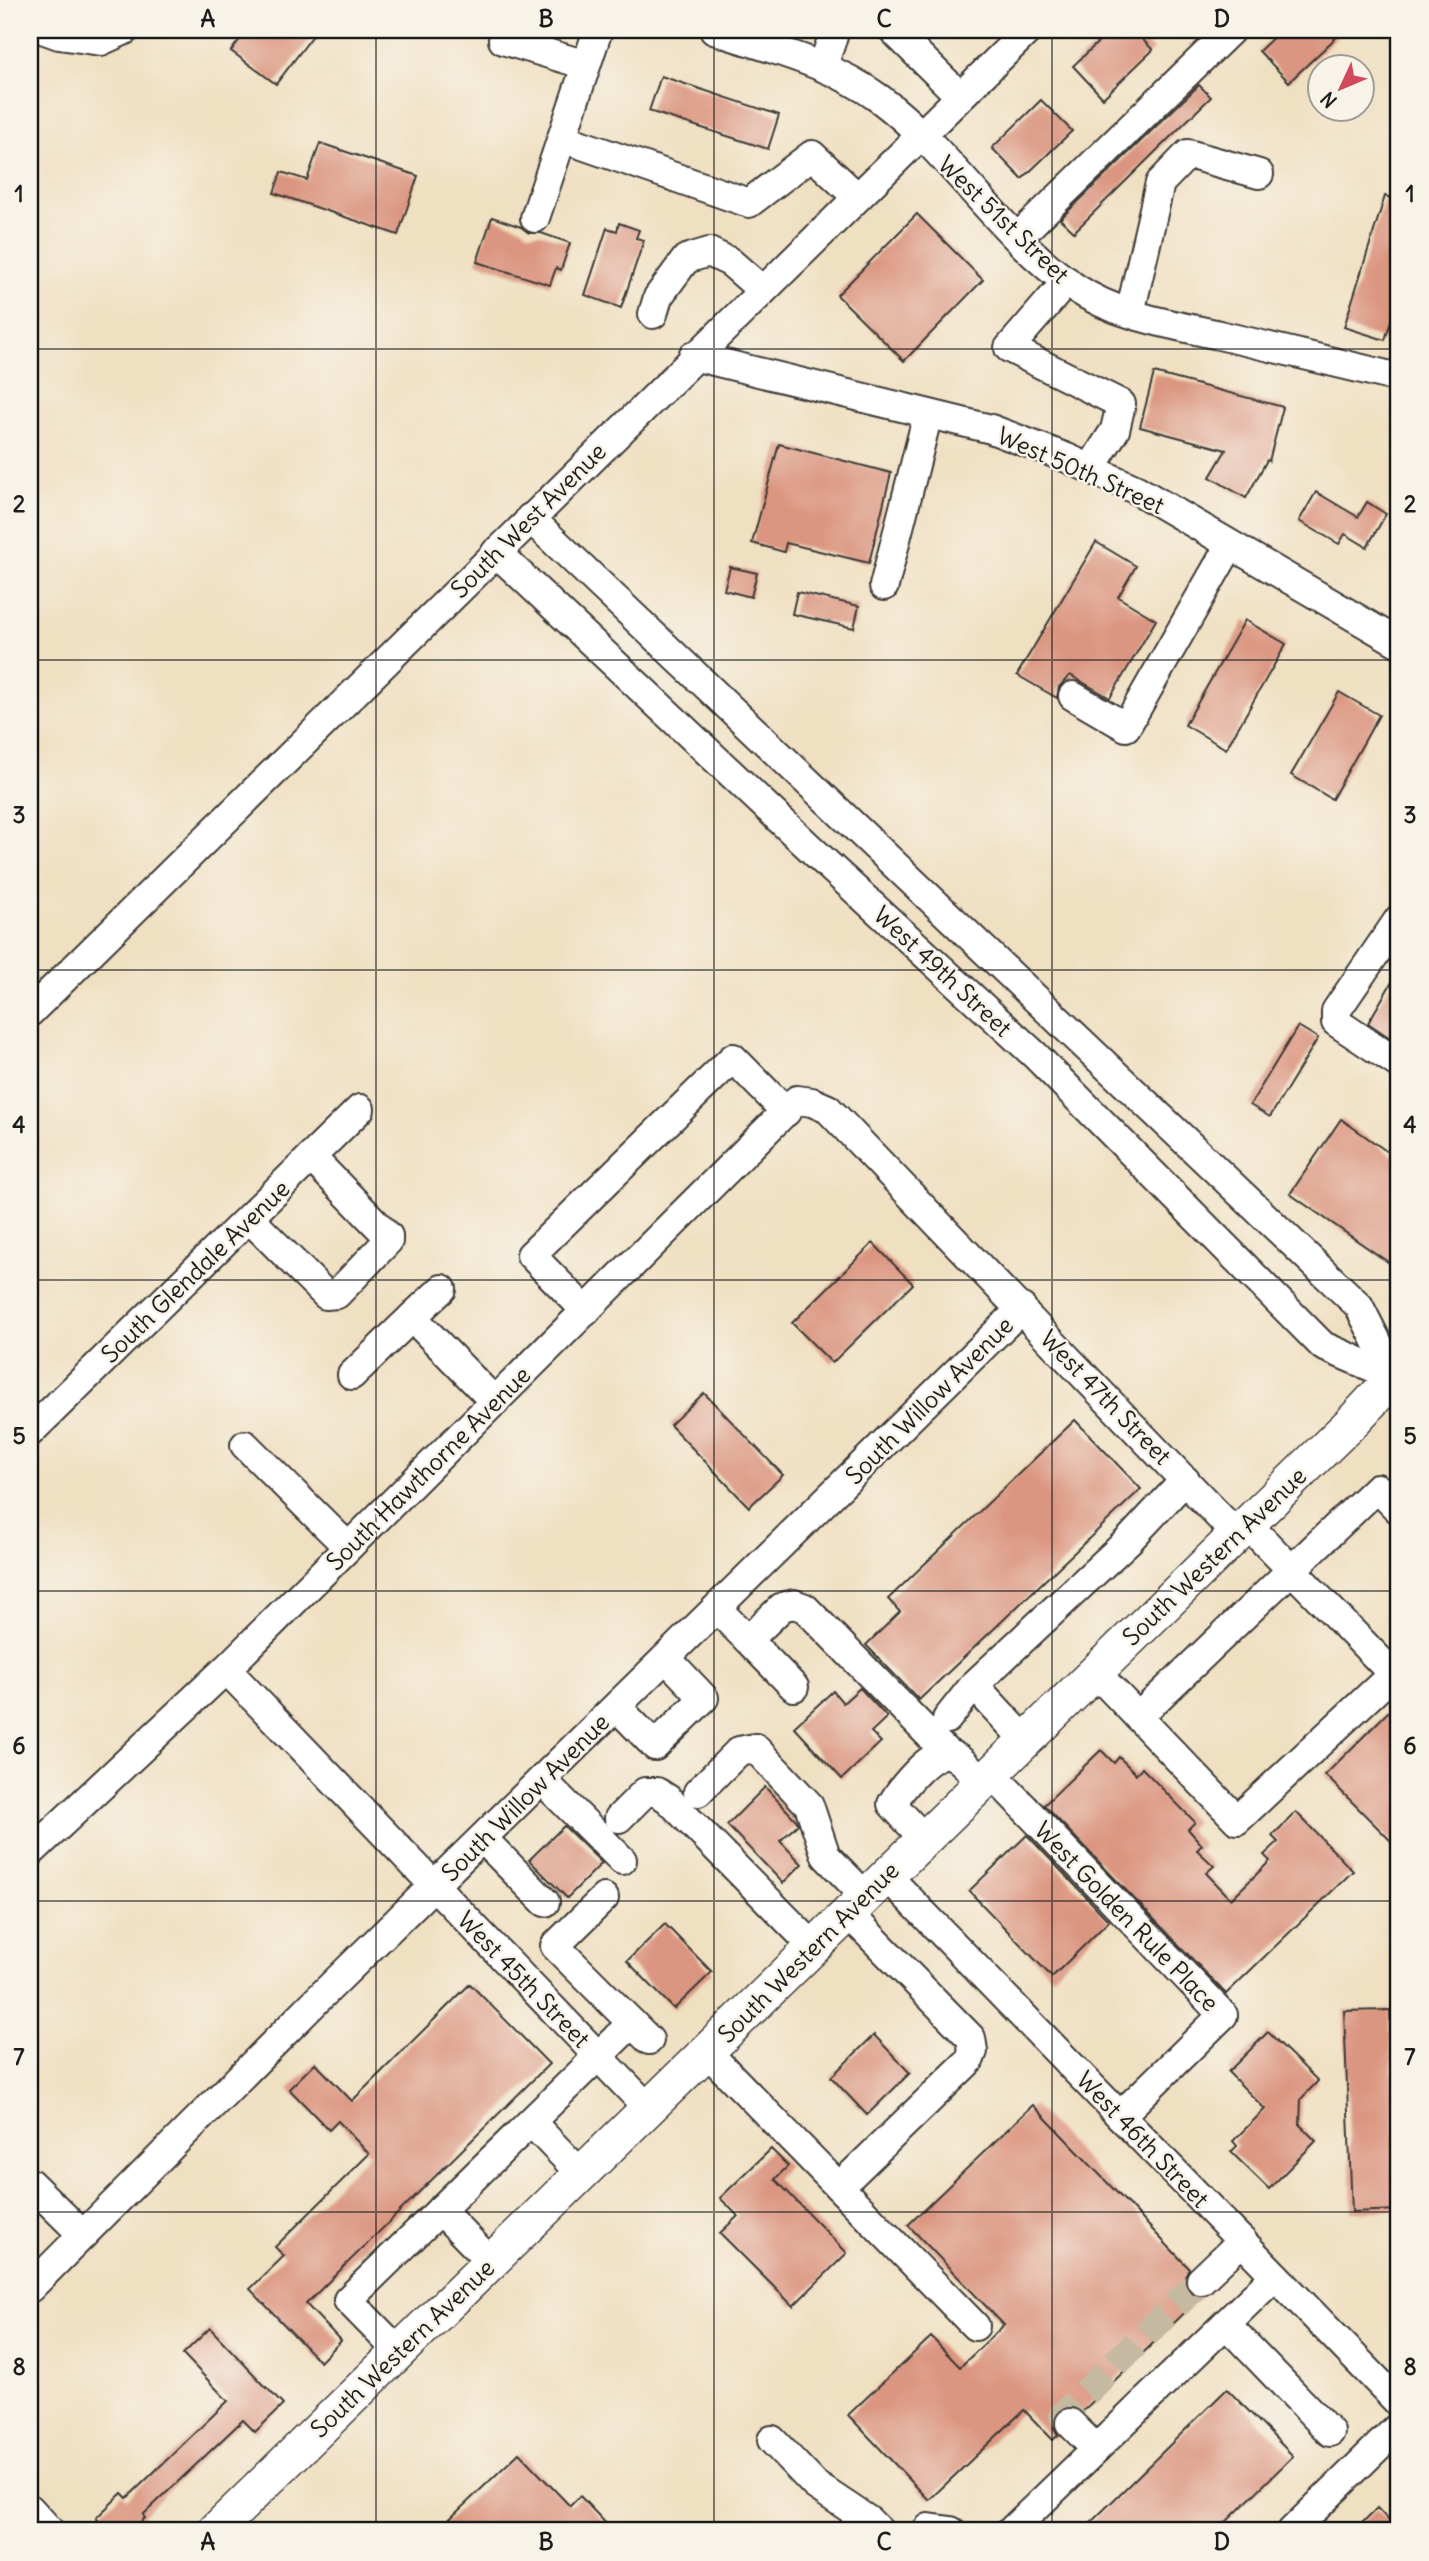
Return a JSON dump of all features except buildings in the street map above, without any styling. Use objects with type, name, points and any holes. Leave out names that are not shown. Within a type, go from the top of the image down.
[{"type":"main road","name":"South Western Avenue","points":[[215,2531],[1398,1377]]},
{"type":"street","points":[[45,30],[59,35],[101,41],[125,30]]},
{"type":"street","points":[[535,218],[598,30]]},
{"type":"street","name":"West 51st Street","points":[[714,30],[823,66],[860,85],[920,135],[1018,237],[1067,281],[1097,300],[1130,313],[1398,374]]},
{"type":"street","points":[[823,66],[835,30]]},
{"type":"street","points":[[893,30],[960,96]]},
{"type":"street","name":"South West Avenue","points":[[30,1012],[693,356],[1028,30]]},
{"type":"street","points":[[1018,237],[1231,30]]},
{"type":"street","points":[[503,40],[586,65]]},
{"type":"street","points":[[562,138],[749,203],[812,155],[857,197]]},
{"type":"street","points":[[1130,313],[1160,183],[1188,154],[1259,174]]},
{"type":"street","points":[[653,314],[658,297],[686,259],[709,252],[730,262],[762,290]]},
{"type":"street","points":[[1067,281],[1009,348],[1121,404],[1115,430],[1090,469]]},
{"type":"street","name":"West 50th Street","points":[[693,356],[991,429],[1090,469],[1137,490],[1399,643]]},
{"type":"street","points":[[884,586],[928,414]]},
{"type":"street","name":"West 49th Street","points":[[530,518],[1359,1306],[1398,1377]]},
{"type":"street","points":[[1073,696],[1126,727],[1230,545]]},
{"type":"street","name":"West 49th Street","points":[[496,552],[826,863],[1035,1055],[1323,1346],[1398,1377]]},
{"type":"street","points":[[1399,919],[1336,1011],[1336,1022],[1399,1064]]},
{"type":"street","points":[[586,1311],[531,1255],[733,1058],[786,1112]]},
{"type":"street","name":"South Hawthorne Avenue","points":[[35,1837],[226,1670],[797,1100],[812,1102],[828,1109]]},
{"type":"street","name":"South Glendale Avenue","points":[[30,1432],[360,1109]]},
{"type":"street","name":"West 47th Street","points":[[828,1109],[1185,1480],[1293,1571],[1396,1671]]},
{"type":"street","points":[[249,1217],[326,1295],[337,1294],[388,1241],[388,1236],[311,1157]]},
{"type":"street","points":[[352,1375],[442,1289]]},
{"type":"street","name":"South Willow Avenue","points":[[30,2288],[315,2002],[1022,1308]]},
{"type":"street","points":[[412,1318],[495,1402]]},
{"type":"street","points":[[245,1445],[348,1547]]},
{"type":"street","points":[[947,1718],[974,1685],[1129,1540],[1185,1480]]},
{"type":"street","points":[[1138,1717],[1377,1488],[1399,1510]]},
{"type":"street","points":[[747,1640],[782,1607],[794,1604],[805,1608],[947,1754],[986,1778]]},
{"type":"street","points":[[717,1609],[794,1687]]},
{"type":"street","points":[[617,1707],[655,1746],[704,1698],[666,1658]]},
{"type":"street","name":"West 45th Street","points":[[226,1670],[648,2108]]},
{"type":"street","points":[[1095,1672],[1237,1820],[1396,1671]]},
{"type":"street","points":[[974,1685],[1025,1740]]},
{"type":"street","points":[[698,1792],[739,1751],[755,1748],[809,1805],[826,1856],[866,1895],[971,2038],[973,2051],[969,2061],[839,2187]]},
{"type":"street","points":[[924,1839],[892,1804],[900,1790],[934,1757],[947,1754]]},
{"type":"street","name":"West Golden Rule Place","points":[[986,1778],[1223,2015],[1120,2116]]},
{"type":"street","points":[[542,1780],[622,1860]]},
{"type":"street","points":[[619,1818],[645,1792],[657,1792],[668,1799],[814,1947]]},
{"type":"street","points":[[483,1839],[545,1902]]},
{"type":"street","name":"West 46th Street","points":[[866,1895],[1120,2116],[1399,2403]]},
{"type":"street","points":[[523,1978],[604,1898]]},
{"type":"street","points":[[399,2352],[348,2300],[598,2056],[640,2031],[555,1946]]},
{"type":"street","points":[[707,2052],[975,2326]]},
{"type":"street","points":[[531,2122],[581,2174]]},
{"type":"street","points":[[30,2183],[83,2235]]},
{"type":"street","points":[[440,2210],[491,2262]]},
{"type":"street","points":[[1201,2280],[1242,2241]]},
{"type":"street","points":[[1011,2531],[1275,2276]]},
{"type":"street","points":[[1226,2323],[1330,2432]]},
{"type":"street","points":[[1070,2423],[1096,2449]]},
{"type":"street","points":[[1292,2531],[1399,2427]]},
{"type":"street","points":[[772,2440],[815,2486],[869,2521],[879,2531]]},
{"type":"street","points":[[30,2510],[50,2531]]},
{"type":"street","points":[[926,2531],[929,2528],[951,2531]]},
{"type":"tunnel","points":[[1070,2423],[1063,2415],[1201,2280]]}]
